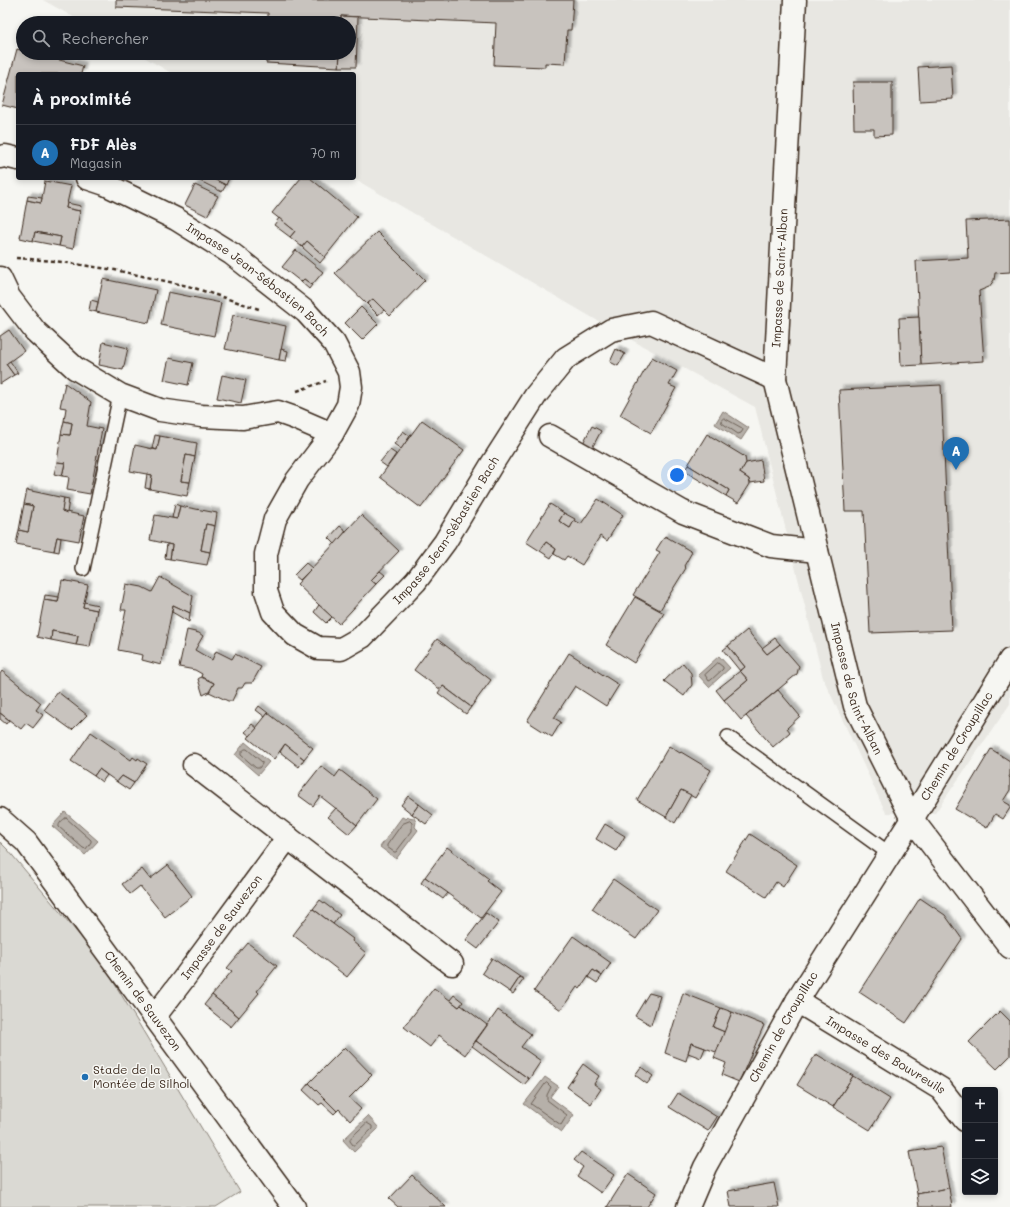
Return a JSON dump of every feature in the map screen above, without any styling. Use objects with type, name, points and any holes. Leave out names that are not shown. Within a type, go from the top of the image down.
[{"type":"street","name":"Impasse de Saint-Alban","points":[[795,0],[775,379],[855,706],[912,819],[1010,947]]},
{"type":"street","points":[[0,157],[5,156],[16,159]]},
{"type":"street","name":"Impasse Jean-Sébastien Bach","points":[[93,180],[176,219],[232,254],[306,312],[334,343],[349,372],[351,387],[348,405],[332,434],[297,480],[275,519],[266,554],[266,591],[274,612],[295,635],[318,648],[341,649],[362,637],[416,581],[445,542],[536,395],[566,358],[611,330],[652,322],[775,379]]},
{"type":"street","points":[[0,278],[9,297],[35,330],[75,368],[120,395],[160,410],[200,416],[242,418],[278,412],[332,434]]},
{"type":"street","points":[[550,436],[683,512],[771,546],[817,552]]},
{"type":"street","name":"Chemin de Croupillac","points":[[688,1207],[705,1167],[797,1001],[1010,660]]},
{"type":"street","points":[[194,765],[452,964]]},
{"type":"street","name":"Chemin de Sauvezon","points":[[0,819],[26,842],[294,1207]]},
{"type":"street","name":"Impasse de Sauvezon","points":[[155,1016],[186,977],[288,838]]},
{"type":"street","name":"Impasse des Bouvreuils","points":[[797,1001],[941,1089],[962,1116]]},
{"type":"lane","points":[[83,569],[120,395]]},
{"type":"lane","points":[[728,737],[890,854]]},
{"type":"path","points":[[10,258],[55,261],[115,270],[188,286],[264,311]]},
{"type":"shaded area","points":[[43,0],[1010,0],[1010,704],[935,813],[886,813],[823,678],[755,407],[617,332],[356,180],[356,72],[170,72],[149,60],[356,60],[356,16],[72,16]]},
{"type":"shaded area","name":"Stade de la Montée de Silhol","points":[[0,842],[101,961],[240,1192],[216,1207],[0,1207]]},
{"type":"water","points":[[723,411],[749,428],[741,440],[715,424]]},
{"type":"water","points":[[719,656],[730,668],[709,687],[698,675]]},
{"type":"water","points":[[245,742],[269,762],[258,775],[235,755]]},
{"type":"water","points":[[65,812],[98,841],[85,855],[52,826]]},
{"type":"water","points":[[402,817],[406,819],[408,817],[414,818],[416,822],[415,827],[418,830],[396,859],[380,847]]},
{"type":"water","points":[[545,1077],[558,1086],[550,1097],[574,1115],[562,1132],[524,1104]]},
{"type":"water","points":[[368,1116],[379,1128],[354,1152],[343,1140]]},
{"type":"building","points":[[116,0],[573,0],[571,30],[567,30],[565,64],[545,63],[545,67],[494,65],[496,23],[356,16],[268,16],[268,13],[116,7]]},
{"type":"building","points":[[356,17],[358,17],[356,67],[339,67],[340,60],[356,60]]},
{"type":"building","points":[[16,53],[16,60],[59,60],[83,66],[82,72],[16,72],[16,108],[2,105]]},
{"type":"building","points":[[266,60],[340,60],[339,67],[266,63]]},
{"type":"building","points":[[951,65],[953,99],[920,101],[918,67]]},
{"type":"building","points":[[853,82],[892,82],[892,135],[874,136],[874,129],[854,129]]},
{"type":"building","points":[[216,180],[226,185],[222,192],[200,181]]},
{"type":"building","points":[[216,180],[228,180],[226,185]]},
{"type":"building","points":[[299,180],[312,180],[357,217],[325,257],[307,241],[302,247],[290,237],[295,231],[272,213]]},
{"type":"building","points":[[45,181],[71,186],[66,208],[80,211],[73,249],[59,246],[61,237],[35,232],[33,241],[20,238],[27,200],[41,203]]},
{"type":"building","points":[[195,185],[218,196],[207,216],[185,205]]},
{"type":"building","points":[[28,196],[42,198],[41,203],[27,200]]},
{"type":"building","points":[[67,203],[81,206],[80,211],[66,208]]},
{"type":"building","points":[[279,218],[295,231],[290,237],[274,225]]},
{"type":"building","points":[[1010,219],[1010,272],[995,273],[994,280],[989,287],[979,291],[984,361],[921,365],[916,261],[968,258],[966,221]]},
{"type":"building","points":[[35,232],[61,237],[59,246],[33,241]]},
{"type":"building","points":[[377,232],[425,280],[390,316],[373,299],[367,304],[335,273]]},
{"type":"building","points":[[307,241],[325,257],[320,263],[302,247]]},
{"type":"building","points":[[296,250],[323,272],[312,285],[304,279],[301,282],[282,267]]},
{"type":"building","points":[[103,279],[156,290],[149,323],[96,312]]},
{"type":"building","points":[[304,279],[312,285],[309,289],[301,282]]},
{"type":"building","points":[[168,292],[221,303],[214,336],[161,325]]},
{"type":"building","points":[[373,299],[384,310],[378,315],[367,304]]},
{"type":"building","points":[[91,300],[98,302],[96,312],[89,310]]},
{"type":"building","points":[[361,307],[378,324],[362,340],[345,323]]},
{"type":"building","points":[[233,315],[286,326],[279,360],[225,349]]},
{"type":"building","points":[[919,317],[921,365],[901,366],[899,318]]},
{"type":"building","points":[[9,330],[24,351],[6,364],[14,375],[0,384],[0,336]]},
{"type":"building","points":[[103,342],[128,348],[123,370],[99,365]]},
{"type":"building","points":[[281,349],[288,351],[286,361],[279,360]]},
{"type":"building","points":[[616,349],[625,354],[618,366],[610,362]]},
{"type":"building","points":[[652,357],[677,371],[669,385],[676,388],[651,433],[620,415]]},
{"type":"building","points":[[169,358],[193,363],[188,385],[164,380]]},
{"type":"building","points":[[10,361],[18,373],[14,375],[6,364]]},
{"type":"building","points":[[222,375],[246,380],[241,403],[217,398]]},
{"type":"building","points":[[65,383],[91,402],[87,426],[102,429],[90,494],[67,490],[69,477],[62,476],[65,463],[57,462],[61,434],[70,435],[72,423],[64,421],[66,408],[60,407]]},
{"type":"building","points":[[941,385],[952,630],[870,633],[864,511],[845,511],[839,390]]},
{"type":"building","points":[[422,420],[464,450],[421,508],[380,477]]},
{"type":"building","points":[[64,421],[72,423],[70,435],[61,434]]},
{"type":"building","points":[[592,426],[601,431],[592,448],[583,443]]},
{"type":"building","points":[[403,431],[410,436],[401,449],[394,444]]},
{"type":"building","points":[[707,434],[745,457],[746,463],[740,473],[749,479],[750,484],[738,503],[726,496],[729,490],[688,465]]},
{"type":"building","points":[[155,435],[160,436],[157,450],[152,448]]},
{"type":"building","points":[[160,436],[197,443],[195,457],[186,455],[181,481],[190,482],[187,496],[150,489],[152,475],[130,471],[135,445],[157,450]]},
{"type":"building","points":[[99,445],[103,445],[99,467],[95,466]]},
{"type":"building","points":[[390,450],[396,454],[387,467],[380,462]]},
{"type":"building","points":[[186,455],[195,457],[190,482],[181,481]]},
{"type":"building","points":[[761,460],[764,481],[750,483],[749,479],[740,473],[746,463]]},
{"type":"building","points":[[57,462],[65,463],[62,476],[54,474]]},
{"type":"building","points":[[688,465],[729,490],[726,496],[684,471]]},
{"type":"building","points":[[147,474],[152,475],[150,489],[145,488]]},
{"type":"building","points":[[27,490],[64,498],[62,511],[84,516],[79,541],[57,537],[54,551],[16,544],[19,530],[28,532],[33,506],[24,504]]},
{"type":"building","points":[[64,498],[69,499],[67,513],[62,511]]},
{"type":"building","points":[[598,499],[623,515],[607,541],[600,536],[582,565],[567,556],[564,560],[554,554],[556,549],[546,542],[540,551],[526,542],[550,504],[564,513],[559,521],[570,528],[574,520],[581,524]]},
{"type":"building","points":[[24,504],[33,506],[28,532],[19,530]]},
{"type":"building","points":[[175,504],[180,506],[177,519],[172,518]]},
{"type":"building","points":[[180,506],[217,513],[215,526],[206,524],[201,550],[210,552],[207,565],[170,559],[172,545],[150,540],[155,515],[177,519]]},
{"type":"building","points":[[564,513],[575,519],[570,528],[559,521]]},
{"type":"building","points":[[361,515],[399,551],[371,580],[376,584],[339,624],[297,584]]},
{"type":"building","points":[[206,524],[215,526],[210,552],[201,550]]},
{"type":"building","points":[[340,526],[346,531],[335,544],[329,538]]},
{"type":"building","points":[[665,536],[692,552],[684,566],[686,568],[660,610],[633,595],[660,552],[656,550]]},
{"type":"building","points":[[57,537],[61,538],[59,552],[54,551]]},
{"type":"building","points":[[546,542],[556,549],[551,558],[540,551]]},
{"type":"building","points":[[167,544],[172,545],[170,559],[165,558]]},
{"type":"building","points":[[306,563],[312,568],[300,580],[294,575]]},
{"type":"building","points":[[380,571],[385,575],[376,584],[371,580]]},
{"type":"building","points":[[160,577],[193,596],[190,613],[173,605],[161,665],[142,660],[143,655],[118,650],[126,610],[121,610],[126,584],[142,587],[152,592]]},
{"type":"building","points":[[62,580],[88,585],[83,607],[97,610],[90,647],[76,645],[78,636],[52,631],[51,640],[37,637],[44,600],[58,602]]},
{"type":"building","points":[[45,595],[59,597],[58,602],[44,600]]},
{"type":"building","points":[[635,597],[664,613],[634,663],[606,645]]},
{"type":"building","points":[[84,602],[98,605],[97,610],[83,607]]},
{"type":"building","points":[[173,605],[190,613],[189,622],[172,612]]},
{"type":"building","points":[[319,605],[332,617],[326,623],[314,612]]},
{"type":"building","points":[[187,630],[199,633],[203,636],[195,650],[212,660],[216,651],[232,659],[235,654],[261,667],[252,683],[245,683],[242,688],[238,688],[232,701],[228,701],[209,692],[214,683],[201,677],[202,674],[195,670],[179,667]]},
{"type":"building","points":[[747,630],[767,654],[780,644],[799,666],[797,674],[741,720],[724,700],[748,680],[740,671],[745,667],[728,646]]},
{"type":"building","points":[[52,631],[78,636],[76,645],[51,640]]},
{"type":"building","points":[[775,638],[780,644],[767,654],[762,648]]},
{"type":"building","points":[[437,639],[491,680],[471,707],[443,686],[441,690],[414,670]]},
{"type":"building","points":[[728,646],[745,667],[740,671],[723,650]]},
{"type":"building","points":[[569,653],[619,685],[606,706],[575,686],[554,718],[561,722],[552,737],[527,721]]},
{"type":"building","points":[[683,663],[691,673],[692,685],[684,696],[664,681]]},
{"type":"building","points":[[2,671],[41,703],[36,710],[43,715],[33,728],[26,723],[21,729],[0,713],[0,674]]},
{"type":"building","points":[[740,671],[748,680],[724,700],[716,690]]},
{"type":"building","points":[[201,677],[214,683],[209,692],[203,695],[198,679]]},
{"type":"building","points":[[443,686],[471,707],[466,714],[438,693]]},
{"type":"building","points":[[778,690],[800,716],[787,728],[790,732],[773,747],[746,716]]},
{"type":"building","points":[[58,692],[87,715],[72,730],[44,710]]},
{"type":"building","points":[[259,706],[268,713],[265,717],[256,710]]},
{"type":"building","points":[[0,713],[9,720],[6,724],[0,719]]},
{"type":"building","points":[[268,713],[313,748],[304,759],[285,744],[274,759],[248,738]]},
{"type":"building","points":[[252,724],[257,728],[250,736],[245,732]]},
{"type":"building","points":[[91,732],[131,760],[133,757],[137,760],[138,758],[147,764],[134,783],[122,776],[117,782],[99,769],[94,776],[71,761]]},
{"type":"building","points":[[285,744],[304,759],[299,767],[280,752]]},
{"type":"building","points":[[669,746],[711,770],[695,798],[681,790],[666,817],[637,800]]},
{"type":"building","points":[[991,749],[1010,761],[1010,790],[1003,801],[1010,805],[1010,808],[1003,819],[995,814],[987,828],[955,809]]},
{"type":"building","points":[[321,766],[335,777],[340,770],[377,799],[357,825],[320,796],[313,806],[298,795]]},
{"type":"building","points":[[99,769],[107,775],[102,782],[94,776]]},
{"type":"building","points":[[122,776],[134,783],[129,790],[117,782]]},
{"type":"building","points":[[681,790],[691,795],[675,823],[666,817]]},
{"type":"building","points":[[408,796],[419,804],[412,814],[401,805]]},
{"type":"building","points":[[419,804],[433,815],[426,824],[412,814]]},
{"type":"building","points":[[336,808],[357,825],[349,834],[328,817]]},
{"type":"building","points":[[605,824],[625,836],[616,851],[596,839]]},
{"type":"building","points":[[750,834],[797,865],[783,887],[776,882],[766,897],[726,871]]},
{"type":"building","points":[[447,847],[489,879],[487,881],[501,892],[481,918],[425,877]]},
{"type":"building","points":[[168,865],[192,896],[165,917],[140,886],[130,894],[122,884],[142,869],[150,879]]},
{"type":"building","points":[[425,877],[448,893],[443,899],[421,883]]},
{"type":"building","points":[[613,879],[657,910],[636,939],[592,909]]},
{"type":"building","points":[[920,898],[945,915],[962,939],[906,1023],[859,992]]},
{"type":"building","points":[[320,900],[340,915],[333,924],[313,909]]},
{"type":"building","points":[[313,909],[353,939],[352,941],[366,953],[347,977],[293,935]]},
{"type":"building","points":[[486,913],[499,922],[478,949],[466,940]]},
{"type":"building","points":[[573,936],[611,963],[602,976],[593,970],[580,989],[577,987],[561,1010],[534,991]]},
{"type":"building","points":[[248,943],[277,966],[257,991],[259,993],[239,1017],[212,995],[232,971],[227,968]]},
{"type":"building","points":[[492,958],[520,977],[510,992],[482,973]]},
{"type":"building","points":[[593,970],[602,976],[597,983],[588,977]]},
{"type":"building","points":[[520,977],[524,979],[513,994],[510,992]]},
{"type":"building","points":[[434,988],[459,1007],[461,1005],[487,1025],[465,1055],[439,1035],[430,1047],[404,1027]]},
{"type":"building","points":[[649,993],[660,996],[651,1025],[635,1016]]},
{"type":"building","points":[[683,993],[721,1008],[713,1027],[725,1032],[716,1052],[691,1043],[686,1061],[665,1053]]},
{"type":"building","points":[[212,995],[239,1017],[231,1027],[204,1005]]},
{"type":"building","points":[[454,995],[463,1002],[459,1007],[450,1000]]},
{"type":"building","points":[[721,1008],[732,1012],[725,1032],[713,1027]]},
{"type":"building","points":[[498,1010],[531,1034],[521,1047],[541,1061],[529,1079],[476,1041]]},
{"type":"building","points":[[1000,1011],[1010,1021],[1010,1056],[997,1069],[969,1042]]},
{"type":"building","points":[[732,1012],[764,1025],[739,1082],[722,1075],[726,1063],[714,1058]]},
{"type":"building","points":[[476,1041],[529,1079],[524,1085],[472,1046]]},
{"type":"building","points":[[691,1043],[705,1048],[701,1058],[688,1053]]},
{"type":"building","points":[[345,1047],[372,1075],[349,1098],[361,1109],[350,1121],[339,1109],[337,1111],[309,1083]]},
{"type":"building","points":[[816,1054],[853,1076],[833,1107],[797,1085]]},
{"type":"building","points":[[583,1064],[599,1076],[594,1084],[601,1089],[591,1104],[567,1087]]},
{"type":"building","points":[[641,1067],[653,1076],[647,1084],[635,1075]]},
{"type":"building","points":[[853,1076],[890,1099],[870,1130],[833,1107]]},
{"type":"building","points":[[309,1083],[337,1111],[334,1114],[322,1103],[319,1105],[303,1090]]},
{"type":"building","points":[[678,1093],[717,1117],[708,1131],[669,1107]]},
{"type":"building","points":[[941,1147],[949,1188],[917,1194],[909,1152]]},
{"type":"building","points":[[581,1152],[614,1175],[601,1193],[577,1176],[583,1167],[574,1160]]},
{"type":"building","points":[[628,1174],[656,1193],[647,1207],[607,1207]]},
{"type":"building","points":[[412,1175],[446,1207],[398,1207],[389,1199]]},
{"type":"building","points":[[774,1183],[779,1207],[731,1207],[728,1191]]},
{"type":"building","points":[[949,1188],[952,1207],[919,1207],[917,1194]]},
{"type":"place","name":"FDF Alès","points":[[956,470]]},
{"type":"place","name":"Stade de la Montée de Silhol","points":[[85,1077]]}]
